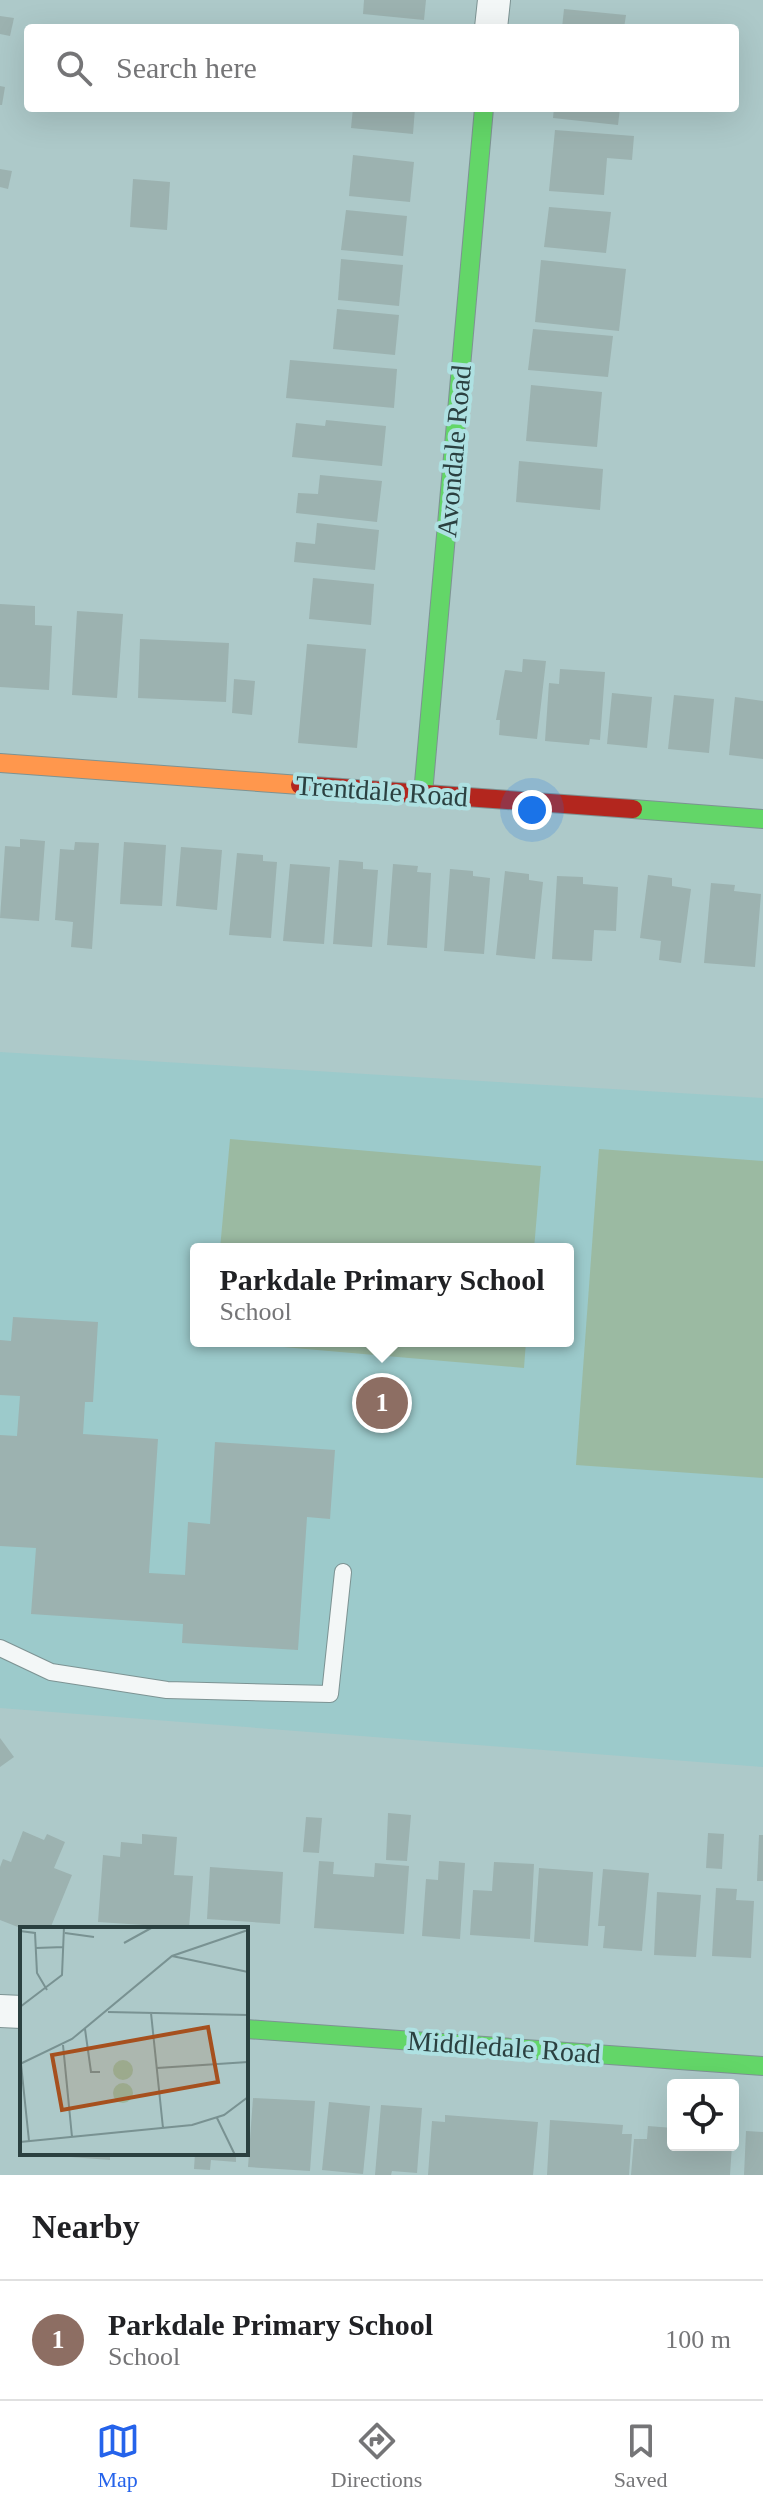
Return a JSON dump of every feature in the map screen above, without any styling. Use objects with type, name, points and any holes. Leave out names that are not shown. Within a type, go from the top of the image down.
[{"type":"street","points":[[491,24],[494,0]]},
{"type":"street","name":"Avondale Road","points":[[423,794],[484,112]]},
{"type":"street","name":"Trentdale Road","points":[[0,763],[763,819]]},
{"type":"street","points":[[0,2011],[20,2012]]},
{"type":"street","name":"Middledale Road","points":[[248,2029],[763,2066]]},
{"type":"lane","points":[[0,1648],[51,1672],[167,1690],[330,1694],[343,1572]]},
{"type":"shaded area","points":[[0,1052],[763,1098],[763,1767],[0,1708]]},
{"type":"green space","points":[[230,1139],[541,1166],[535,1243],[221,1243]]},
{"type":"green space","points":[[599,1149],[763,1161],[763,1478],[576,1465]]},
{"type":"green space","points":[[282,1347],[526,1347],[524,1368]]},
{"type":"building","points":[[364,0],[426,0],[424,20],[363,14]]},
{"type":"building","points":[[564,9],[626,15],[625,24],[562,24]]},
{"type":"building","points":[[0,16],[14,18],[10,36],[0,34]]},
{"type":"building","points":[[0,86],[5,87],[2,105],[0,105]]},
{"type":"building","points":[[353,112],[415,112],[413,134],[351,128]]},
{"type":"building","points":[[554,112],[620,112],[618,125],[553,118]]},
{"type":"building","points":[[555,130],[634,136],[632,160],[607,158],[604,195],[549,191]]},
{"type":"building","points":[[353,155],[414,162],[410,202],[349,196]]},
{"type":"building","points":[[0,169],[12,171],[8,189],[0,187]]},
{"type":"building","points":[[133,179],[170,182],[167,230],[130,227]]},
{"type":"building","points":[[549,207],[611,212],[606,253],[544,247]]},
{"type":"building","points":[[346,210],[407,216],[403,256],[341,250]]},
{"type":"building","points":[[341,259],[403,265],[399,306],[338,300]]},
{"type":"building","points":[[541,260],[626,269],[619,331],[535,322]]},
{"type":"building","points":[[337,309],[399,315],[395,355],[333,349]]},
{"type":"building","points":[[533,329],[613,336],[608,377],[528,370]]},
{"type":"building","points":[[290,360],[397,369],[394,408],[286,398]]},
{"type":"building","points":[[531,385],[602,392],[597,447],[526,441]]},
{"type":"building","points":[[326,420],[386,426],[382,466],[292,457],[296,423],[325,426]]},
{"type":"building","points":[[519,461],[603,469],[600,510],[516,502]]},
{"type":"building","points":[[320,475],[382,481],[377,522],[296,513],[298,493],[318,494]]},
{"type":"building","points":[[317,523],[379,530],[375,570],[294,562],[296,542],[315,544]]},
{"type":"building","points":[[313,578],[374,584],[371,625],[309,619]]},
{"type":"building","points":[[0,604],[35,606],[35,625],[52,626],[49,690],[0,687]]},
{"type":"building","points":[[77,611],[123,614],[117,698],[72,695]]},
{"type":"building","points":[[140,639],[229,643],[226,702],[138,698]]},
{"type":"building","points":[[307,644],[366,649],[357,748],[298,743]]},
{"type":"building","points":[[523,659],[546,661],[537,739],[499,735],[500,720],[496,720],[505,670],[522,672]]},
{"type":"building","points":[[560,669],[605,672],[600,740],[590,739],[589,745],[545,741],[549,683],[559,684]]},
{"type":"building","points":[[234,679],[255,681],[252,715],[232,713]]},
{"type":"building","points":[[612,693],[652,697],[647,748],[607,744]]},
{"type":"building","points":[[674,695],[714,699],[709,753],[668,749]]},
{"type":"building","points":[[735,697],[763,701],[763,759],[729,755]]},
{"type":"building","points":[[20,839],[45,841],[39,921],[0,918],[5,846],[20,847]]},
{"type":"building","points":[[75,842],[99,843],[92,949],[71,947],[73,922],[55,920],[60,849],[74,850]]},
{"type":"building","points":[[124,842],[166,845],[162,906],[120,904]]},
{"type":"building","points":[[181,847],[222,850],[217,910],[176,906]]},
{"type":"building","points":[[237,853],[263,855],[263,861],[277,862],[271,938],[229,935]]},
{"type":"building","points":[[339,860],[363,862],[363,869],[378,870],[372,947],[333,944]]},
{"type":"building","points":[[290,864],[330,867],[324,944],[283,941]]},
{"type":"building","points":[[393,864],[418,866],[417,872],[431,873],[427,948],[387,945]]},
{"type":"building","points":[[450,869],[473,871],[473,876],[490,878],[484,954],[444,951]]},
{"type":"building","points":[[505,871],[529,874],[529,880],[543,882],[535,959],[496,955]]},
{"type":"building","points":[[648,875],[672,878],[672,886],[691,889],[681,963],[659,960],[661,941],[640,938]]},
{"type":"building","points":[[557,876],[583,877],[583,884],[618,887],[616,931],[594,930],[592,961],[552,959]]},
{"type":"building","points":[[711,883],[735,885],[734,891],[761,894],[755,967],[704,963]]},
{"type":"building","points":[[13,1317],[98,1322],[93,1402],[85,1402],[83,1434],[158,1439],[149,1573],[185,1575],[188,1522],[210,1524],[215,1442],[335,1450],[330,1519],[307,1517],[298,1650],[182,1643],[183,1624],[31,1614],[36,1548],[0,1546],[0,1435],[17,1436],[20,1396],[0,1395],[0,1340],[11,1341]]},
{"type":"building","points":[[0,1738],[14,1757],[0,1767]]},
{"type":"building","points":[[388,1813],[411,1815],[407,1861],[386,1860]]},
{"type":"building","points":[[306,1817],[322,1818],[319,1853],[303,1852]]},
{"type":"building","points":[[23,1831],[44,1840],[47,1834],[65,1842],[54,1868],[72,1875],[51,1927],[20,1928],[0,1920],[0,1867],[3,1859],[11,1862]]},
{"type":"building","points":[[708,1833],[724,1834],[722,1869],[706,1868]]},
{"type":"building","points":[[142,1834],[177,1837],[174,1875],[193,1876],[189,1927],[98,1922],[103,1855],[120,1857],[121,1842],[142,1844]]},
{"type":"building","points":[[759,1835],[763,1835],[763,1881],[757,1881]]},
{"type":"building","points":[[319,1861],[334,1862],[333,1874],[374,1877],[375,1863],[409,1866],[404,1934],[314,1928]]},
{"type":"building","points":[[439,1861],[465,1863],[460,1939],[422,1936],[426,1879],[438,1880]]},
{"type":"building","points":[[494,1862],[534,1864],[530,1939],[470,1935],[473,1890],[492,1891]]},
{"type":"building","points":[[210,1867],[283,1872],[280,1924],[207,1919]]},
{"type":"building","points":[[539,1868],[593,1872],[588,1946],[534,1942]]},
{"type":"building","points":[[603,1869],[649,1873],[642,1951],[603,1948],[605,1926],[598,1926]]},
{"type":"building","points":[[716,1888],[737,1889],[736,1900],[754,1901],[751,1958],[712,1956]]},
{"type":"building","points":[[657,1892],[701,1895],[696,1957],[654,1955]]},
{"type":"building","points":[[253,2098],[315,2101],[310,2171],[248,2167]]},
{"type":"building","points":[[329,2102],[370,2106],[363,2174],[322,2170]]},
{"type":"building","points":[[381,2105],[422,2108],[417,2173],[392,2171],[391,2175],[375,2175]]},
{"type":"building","points":[[445,2115],[538,2122],[533,2175],[428,2175],[432,2121],[445,2122]]},
{"type":"building","points":[[550,2120],[623,2125],[622,2134],[632,2134],[629,2175],[547,2175]]},
{"type":"building","points":[[648,2126],[667,2128],[667,2151],[732,2151],[730,2175],[631,2175],[634,2139],[647,2139]]},
{"type":"building","points":[[746,2131],[763,2132],[763,2175],[744,2175]]},
{"type":"building","points":[[110,2155],[110,2160],[57,2156]]},
{"type":"building","points":[[195,2155],[236,2155],[236,2162],[211,2160],[210,2170],[194,2169]]},
{"type":"traffic: fast","points":[[423,794],[484,112]]},
{"type":"traffic: fast","points":[[633,809],[763,819]]},
{"type":"traffic: fast","points":[[248,2029],[763,2066]]},
{"type":"traffic: slow","points":[[0,763],[300,785]]},
{"type":"traffic: jam","points":[[300,785],[633,809]]},
{"type":"place","name":"Parkdale Primary School","points":[[382,1403]]}]
